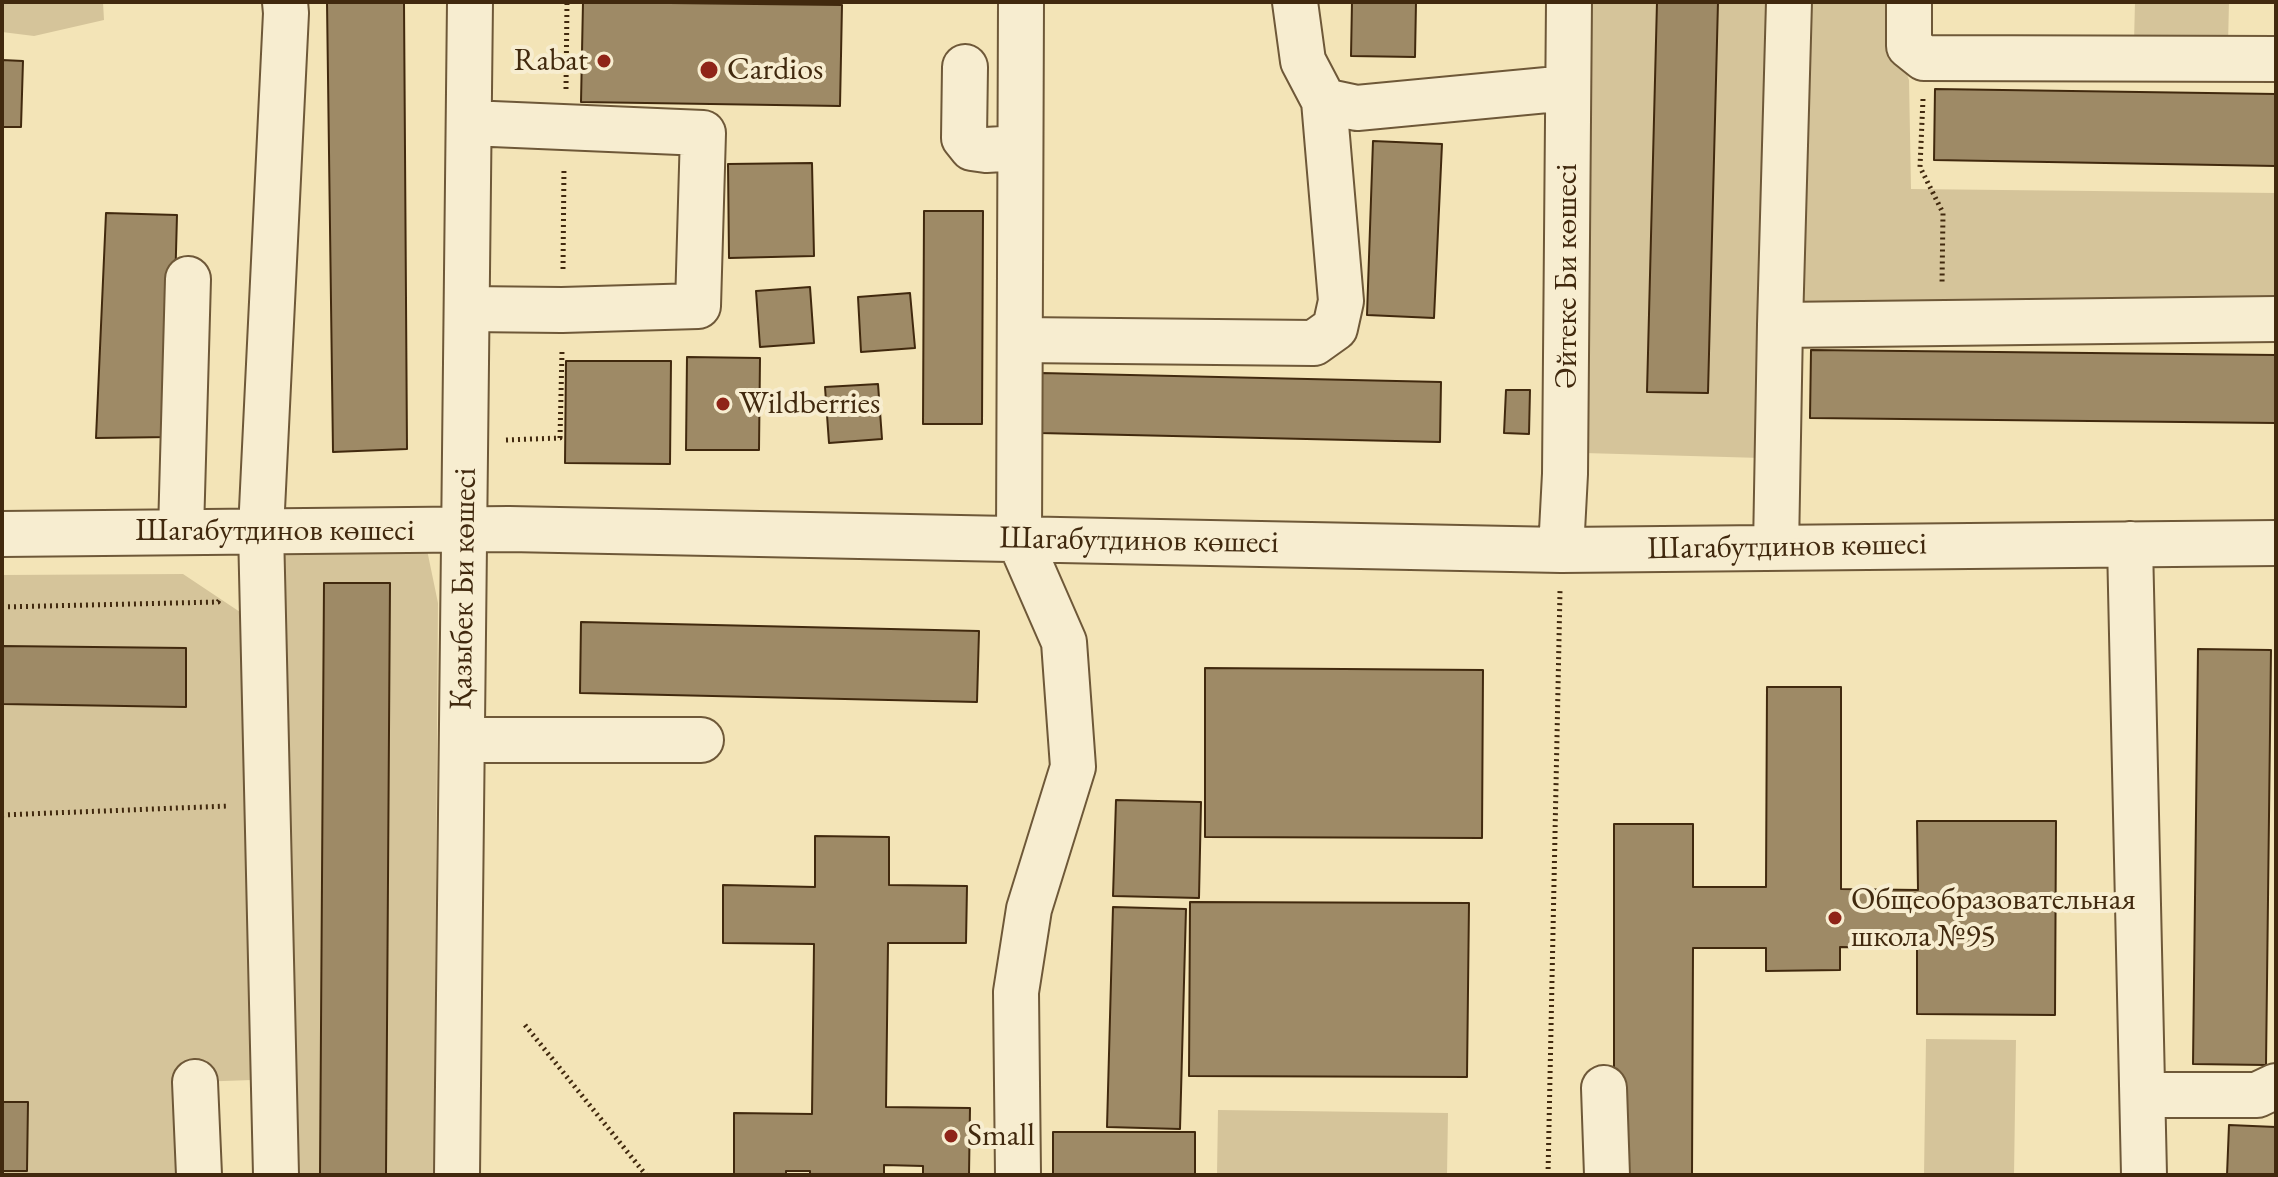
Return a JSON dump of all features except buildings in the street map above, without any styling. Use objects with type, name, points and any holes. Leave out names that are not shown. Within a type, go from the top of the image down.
[{"type":"street","points":[[276,1175],[261,530],[285,2]]},
{"type":"street","name":"Қазыбек Би көшесі","points":[[457,1175],[470,2]]},
{"type":"street","points":[[1018,1175],[1016,992],[1029,909],[1073,767],[1064,642],[1019,539],[1021,2]]},
{"type":"street","points":[[1020,340],[1314,343],[1335,328],[1341,301],[1324,101],[1303,61],[1295,2]]},
{"type":"street","name":"Әйтеке Би көшесі","points":[[1561,550],[1565,474],[1569,2]]},
{"type":"street","points":[[1776,548],[1789,2]]},
{"type":"street","points":[[1909,2],[1909,46],[1924,58],[2276,59]]},
{"type":"street","points":[[965,67],[964,138],[972,148],[1020,148]]},
{"type":"street","points":[[1324,101],[1357,108],[1568,88]]},
{"type":"street","points":[[467,309],[698,306],[703,133],[469,123]]},
{"type":"street","points":[[181,531],[188,279]]},
{"type":"street","points":[[1780,325],[2276,319]]},
{"type":"street","name":"Шагабутдинов көшесі","points":[[2,534],[525,529],[1561,550],[2276,543]]},
{"type":"street","points":[[2130,544],[2144,1175]]},
{"type":"street","points":[[462,740],[701,740]]},
{"type":"street","points":[[195,1082],[199,1175]]},
{"type":"street","points":[[2143,1095],[2257,1095],[2276,1086]]},
{"type":"street","points":[[1604,1088],[1607,1175]]},
{"type":"path","points":[[504,440],[560,438],[567,2]]},
{"type":"path","points":[[1924,58],[1920,167],[1943,213],[1941,323]]},
{"type":"path","points":[[1548,1175],[1561,550]]},
{"type":"path","points":[[2,607],[218,602],[228,587],[262,589]]},
{"type":"path","points":[[2,815],[267,805]]},
{"type":"path","points":[[525,1025],[646,1175]]},
{"type":"shaded area","points":[[2,2],[103,2],[104,20],[34,36],[2,32]]},
{"type":"shaded area","points":[[1590,2],[1657,2],[1647,392],[1708,393],[1718,2],[1774,2],[1762,458],[1584,453]]},
{"type":"shaded area","points":[[1801,2],[1891,2],[1895,43],[1909,80],[1911,189],[2276,193],[2276,308],[1801,313]]},
{"type":"shaded area","points":[[2135,2],[2229,2],[2228,45],[2134,42]]},
{"type":"shaded area","points":[[281,540],[426,545],[438,603],[434,1175],[386,1175],[390,584],[325,583],[320,1175],[289,1175],[288,707]]},
{"type":"shaded area","points":[[183,574],[246,616],[252,1080],[195,1082],[199,1175],[2,1175],[2,1171],[27,1171],[28,1103],[2,1102],[2,704],[185,707],[186,649],[2,646],[2,575]]},
{"type":"shaded area","points":[[1926,1039],[2016,1040],[2014,1175],[1924,1175]]},
{"type":"shaded area","points":[[1218,1110],[1448,1113],[1447,1175],[1217,1175]]},
{"type":"place","name":"Rabat","points":[[604,61]]},
{"type":"place","name":"Cardios","points":[[709,70]]},
{"type":"place","name":"Wildberries","points":[[723,404]]},
{"type":"place","name":"Общеобразовательная школа №95","points":[[1835,918]]},
{"type":"place","name":"Small","points":[[951,1136]]}]
